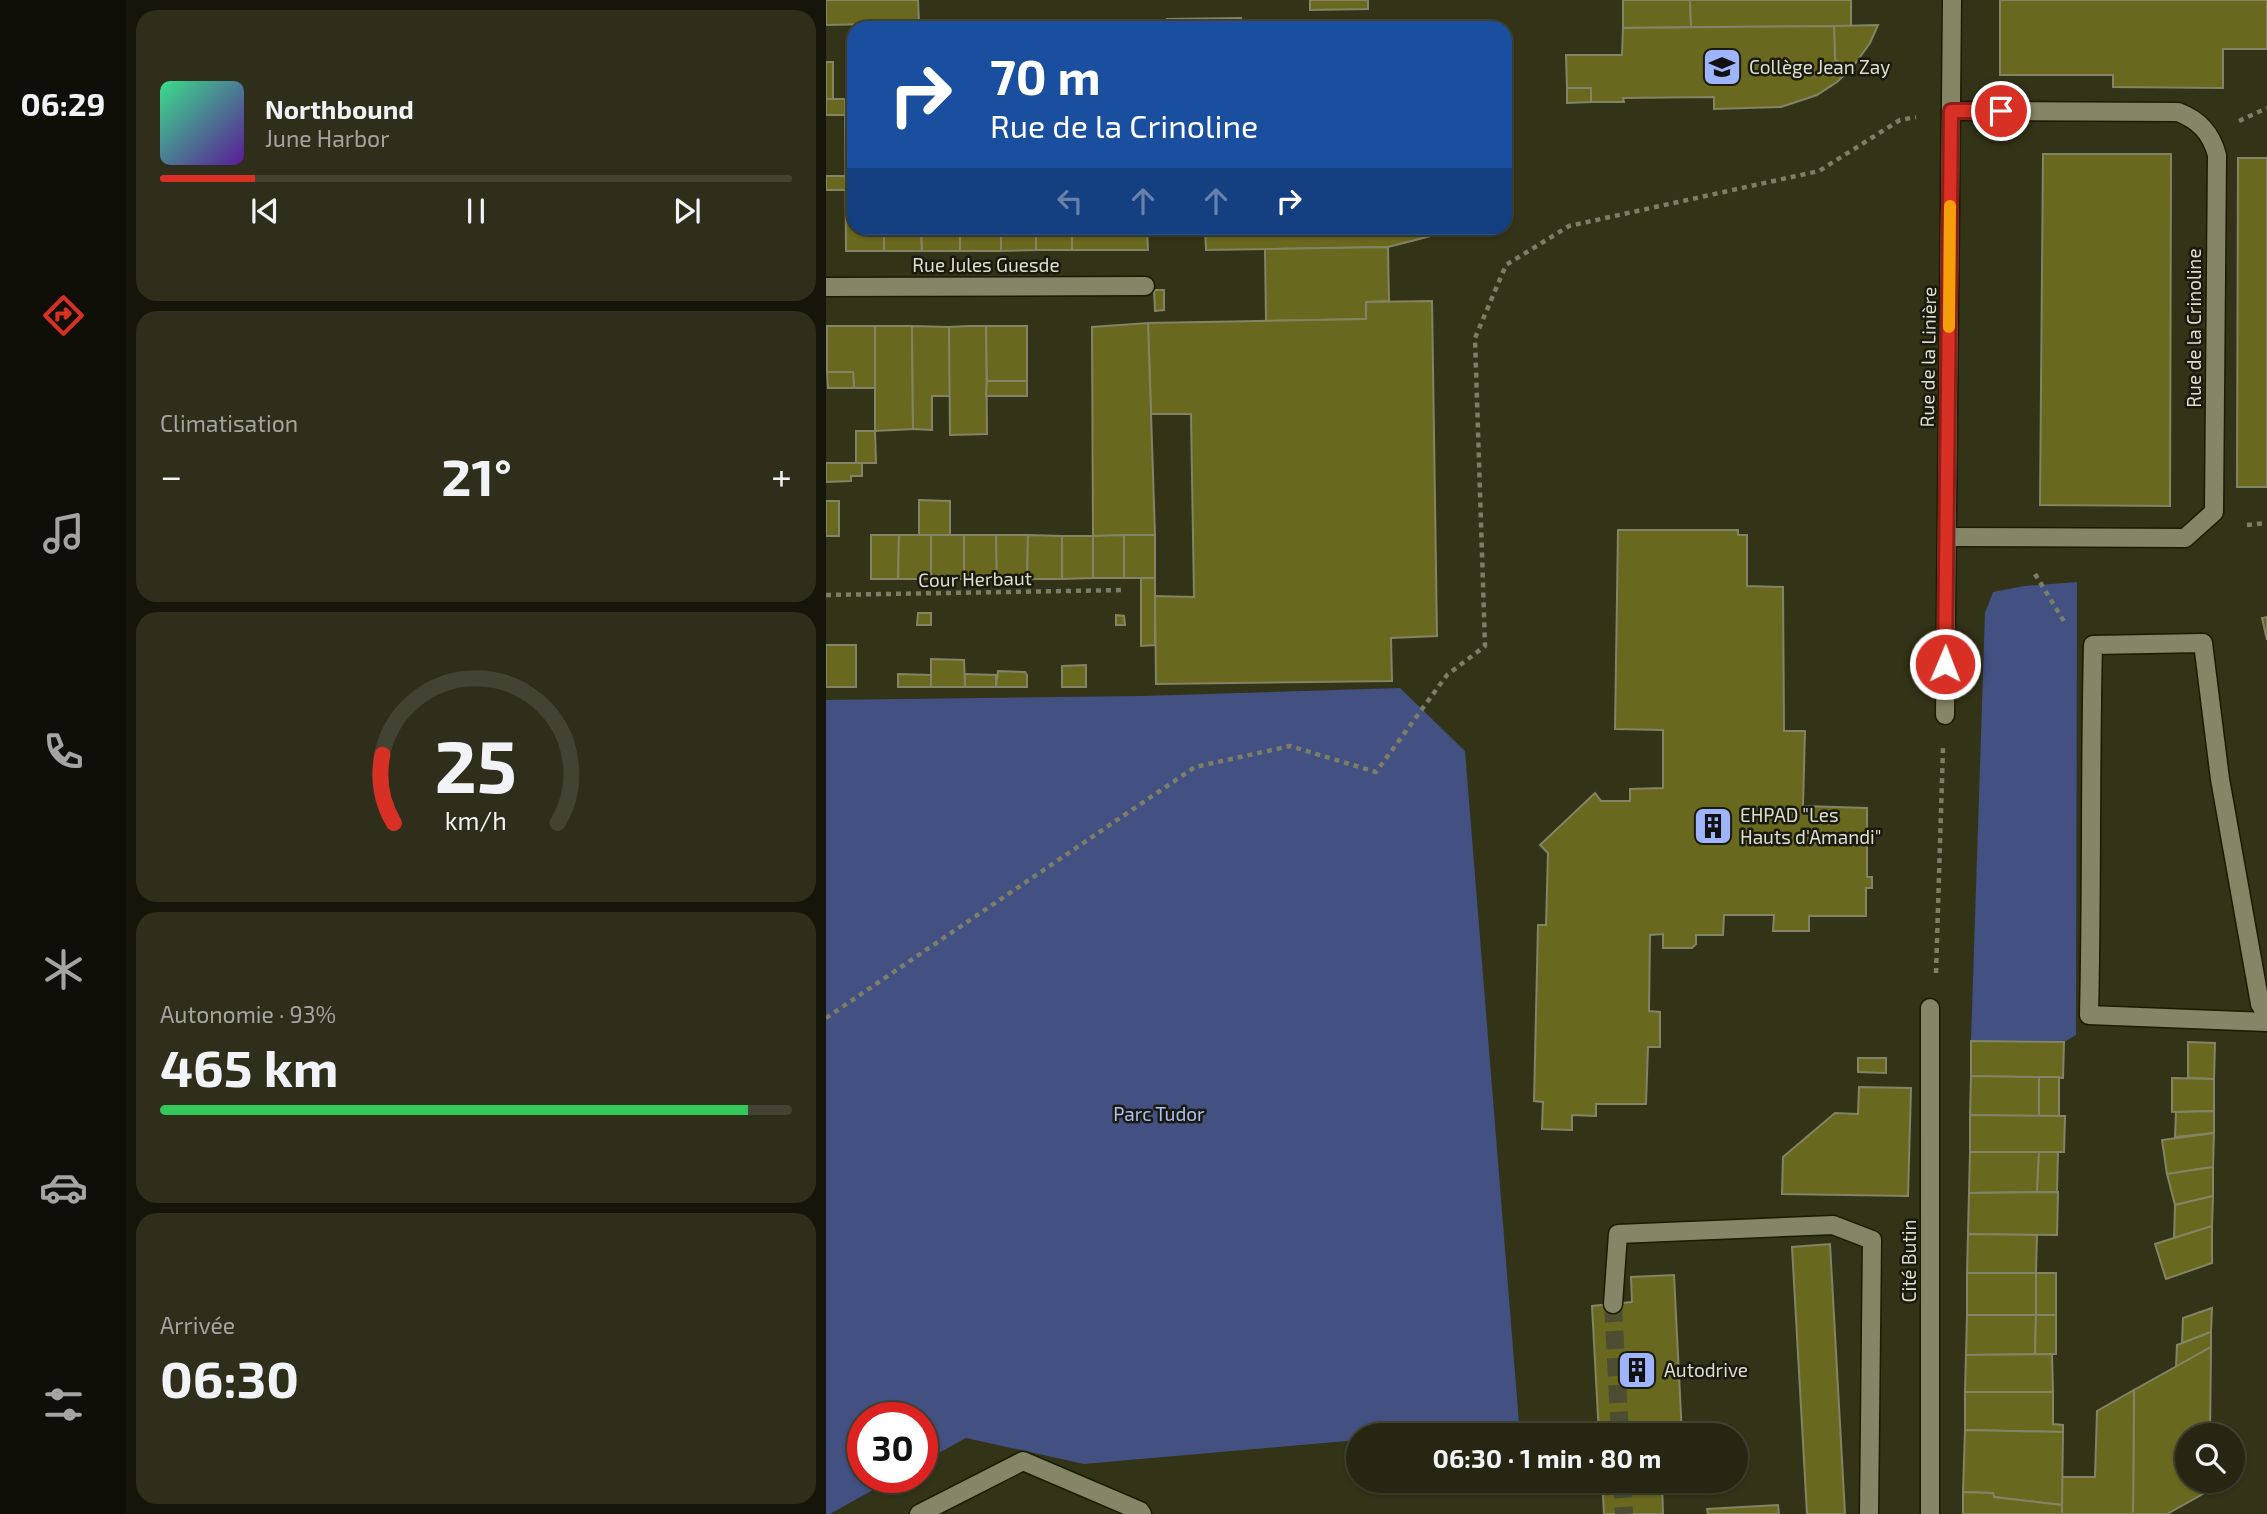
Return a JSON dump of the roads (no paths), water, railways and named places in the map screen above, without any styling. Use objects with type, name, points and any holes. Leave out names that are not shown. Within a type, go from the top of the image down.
[{"type":"street","name":"Rue de la Linière","points":[[1945,715],[1952,0]]},
{"type":"street","name":"Rue de la Crinoline","points":[[1947,537],[2185,538],[2214,512],[2217,155],[2209,135],[2203,127],[2178,112],[1951,111]]},
{"type":"street","name":"Rue Jules Guesde","points":[[826,287],[1145,286]]},
{"type":"street","points":[[2267,1015],[2260,1004],[2220,779],[2203,643],[2093,645],[2089,1015],[2267,1022]]},
{"type":"street","name":"Cité Butin","points":[[1930,1008],[1930,1514]]},
{"type":"street","points":[[1613,1304],[1618,1234],[1833,1225],[1872,1240],[1869,1514]]},
{"type":"street","points":[[919,1514],[1023,1461],[1142,1514]]},
{"type":"tunnel","points":[[1613,1304],[1619,1423]]},
{"type":"tunnel","points":[[1623,1493],[1624,1514]]},
{"type":"place","name":"Collège Jean Zay","points":[[1722,67]]},
{"type":"place","name":"EHPAD \"Les Hauts d'Amandi\"","points":[[1713,826]]},
{"type":"place","name":"Autodrive","points":[[1637,1370]]},
{"type":"park label","name":"Parc Tudor","points":[[1159,1114]]}]
